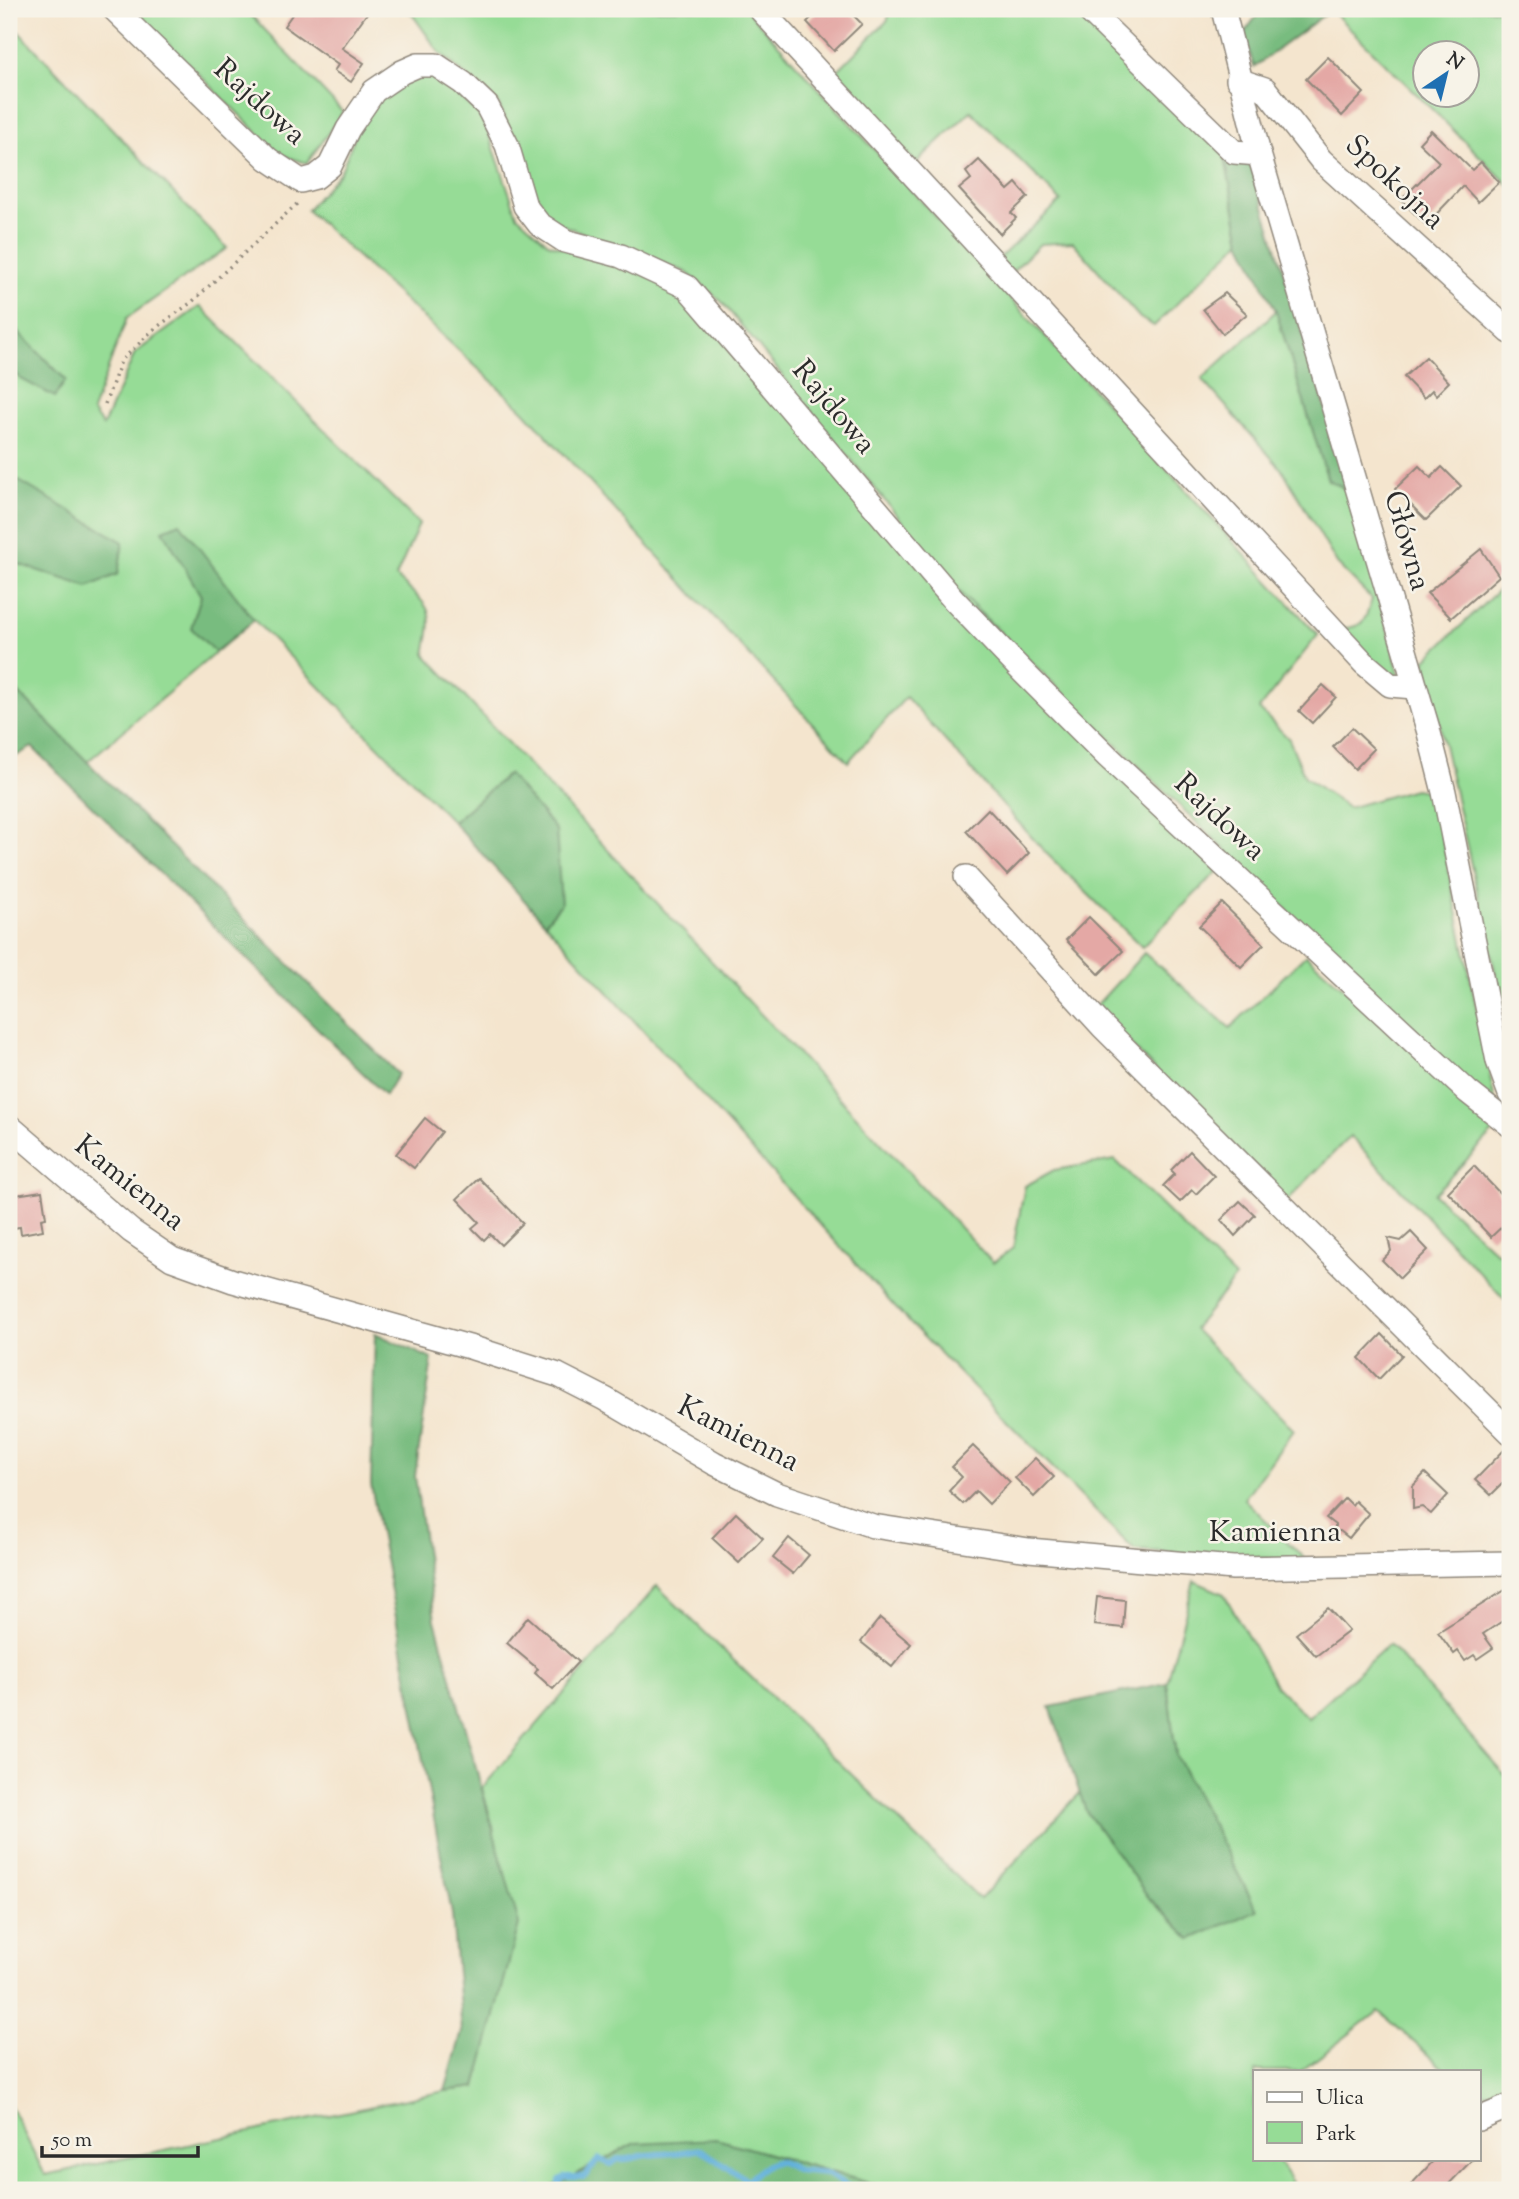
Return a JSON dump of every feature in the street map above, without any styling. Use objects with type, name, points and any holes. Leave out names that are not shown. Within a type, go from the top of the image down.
[{"type":"street","name":"Rajdowa","points":[[114,9],[268,159],[301,181],[316,177],[330,166],[348,129],[374,91],[402,72],[418,65],[436,65],[463,83],[487,106],[507,145],[525,206],[539,225],[565,241],[621,256],[671,276],[687,287],[954,600],[1024,673],[1108,757],[1268,906],[1468,1092],[1510,1125]]},
{"type":"street","points":[[760,9],[1364,663],[1390,685],[1414,687]]},
{"type":"street","points":[[1087,9],[1234,152],[1259,154]]},
{"type":"street","name":"Główna","points":[[1223,9],[1238,80],[1341,427],[1444,792],[1498,1061],[1510,1094]]},
{"type":"street","name":"Spokojna","points":[[1238,80],[1265,89],[1321,160],[1510,332]]},
{"type":"street","points":[[967,877],[1102,1026],[1510,1432]]},
{"type":"street","name":"Kamienna","points":[[9,1126],[131,1231],[172,1259],[233,1281],[558,1375],[606,1399],[714,1463],[778,1494],[873,1526],[1029,1550],[1233,1568],[1510,1563]]},
{"type":"street","points":[[1480,2119],[1510,2106]]},
{"type":"path","points":[[105,404],[121,361],[153,330],[192,302],[297,205],[311,191],[316,177]]},
{"type":"green space","points":[[133,9],[249,9],[247,11],[343,112],[307,163],[280,155]]},
{"type":"green space","points":[[404,9],[746,9],[1318,635],[1259,709],[1289,739],[1305,777],[1348,808],[1414,789],[1433,792],[1495,1101],[1471,1088],[963,596],[722,302],[686,272],[544,218],[499,105],[439,52],[412,14]]},
{"type":"green space","points":[[889,9],[1074,9],[1224,153],[1241,241],[1154,326],[1140,318],[1073,242],[1040,244],[1011,273],[998,259],[1061,201],[971,111],[916,163],[831,77],[888,20]]},
{"type":"green space","points":[[1262,9],[1332,9],[1254,67],[1244,33]]},
{"type":"green space","points":[[1435,9],[1450,13],[1455,9],[1510,9],[1510,186],[1431,108],[1480,108],[1480,38],[1410,38],[1410,88],[1331,10]]},
{"type":"green space","points":[[9,22],[227,248],[127,318],[92,411],[103,426],[135,353],[200,306],[419,524],[396,577],[417,596],[427,610],[430,626],[425,654],[993,1263],[1013,1248],[1025,1186],[1054,1170],[1115,1160],[1235,1278],[1194,1329],[1294,1430],[1244,1499],[1307,1561],[1134,1550],[904,1317],[545,923],[561,904],[508,774],[453,822],[254,620],[87,762],[9,683]]},
{"type":"green space","points":[[427,75],[445,81],[484,120],[517,215],[548,243],[632,269],[679,290],[1218,871],[1142,947],[1044,851],[906,697],[848,762],[523,410],[307,210],[341,171],[360,123],[379,96],[404,76]]},
{"type":"green space","points":[[1224,153],[1251,165],[1351,491],[1328,480],[1276,311],[1241,241]]},
{"type":"green space","points":[[1276,311],[1328,480],[1351,491],[1400,677],[1389,678],[1339,628],[1353,627],[1362,622],[1372,599],[1337,564],[1284,472],[1202,379]]},
{"type":"green space","points":[[9,323],[66,380],[55,397],[21,379],[9,366]]},
{"type":"green space","points":[[9,475],[123,542],[118,574],[88,587],[9,561]]},
{"type":"green space","points":[[180,523],[254,620],[215,652],[191,628],[201,596],[163,530]]},
{"type":"green space","points":[[1510,579],[1510,1038],[1425,660]]},
{"type":"green space","points":[[9,683],[398,1074],[385,1095],[32,747],[9,760]]},
{"type":"green space","points":[[508,774],[556,830],[561,904],[545,923],[453,822]]},
{"type":"green space","points":[[1144,953],[1230,1028],[1306,955],[1500,1125],[1434,1194],[1497,1253],[1510,1240],[1510,1305],[1350,1136],[1286,1202],[1094,1008]]},
{"type":"green space","points":[[375,1333],[432,1359],[415,1476],[435,1620],[519,1924],[476,2087],[445,2091],[462,2032],[452,1914],[371,1485]]},
{"type":"green space","points":[[1194,1581],[1224,1594],[1275,1685],[1308,1718],[1389,1644],[1510,1781],[1510,2084],[1480,2095],[1480,2070],[1445,2070],[1379,2011],[1302,2070],[1253,2070],[1253,2160],[1278,2160],[1297,2190],[893,2190],[727,2142],[635,2143],[547,2190],[9,2190],[9,2103],[45,2175],[445,2091],[476,2087],[494,1830],[482,1788],[657,1586],[980,1899],[1080,1793],[1086,1811],[1150,1899],[1256,1910],[1176,1756],[1167,1683]]},
{"type":"green space","points":[[1167,1683],[1176,1756],[1257,1910],[1191,1939],[1150,1899],[1086,1811],[1050,1707]]},
{"type":"green space","points":[[716,2139],[893,2190],[547,2190],[635,2143]]},
{"type":"building","points":[[296,9],[370,9],[342,48],[364,63],[351,82],[334,71],[338,65],[284,26]]},
{"type":"building","points":[[820,9],[847,9],[862,24],[834,51],[807,22]]},
{"type":"building","points":[[1328,57],[1364,93],[1342,116],[1306,79]]},
{"type":"building","points":[[1431,130],[1472,170],[1481,162],[1499,182],[1478,202],[1463,186],[1426,225],[1401,200],[1439,162],[1419,143]]},
{"type":"building","points":[[979,160],[1008,190],[1016,183],[1028,197],[1011,213],[1016,218],[1000,234],[959,189],[971,179],[966,172]]},
{"type":"building","points":[[1225,293],[1247,314],[1223,334],[1203,309]]},
{"type":"building","points":[[1426,357],[1449,382],[1436,395],[1432,390],[1424,398],[1404,377]]},
{"type":"building","points":[[1419,466],[1431,478],[1442,467],[1461,486],[1426,520],[1395,489]]},
{"type":"building","points":[[1481,549],[1499,576],[1451,618],[1427,593]]},
{"type":"building","points":[[1323,685],[1336,697],[1312,723],[1299,711]]},
{"type":"building","points":[[1352,728],[1374,749],[1355,769],[1333,747]]},
{"type":"building","points":[[988,809],[1029,853],[1007,875],[966,831]]},
{"type":"building","points":[[1222,903],[1264,944],[1241,967],[1199,926]]},
{"type":"building","points":[[1089,917],[1123,951],[1099,974],[1066,940]]},
{"type":"building","points":[[425,1118],[442,1132],[414,1168],[396,1154]]},
{"type":"building","points":[[1190,1151],[1214,1176],[1196,1194],[1192,1190],[1180,1202],[1163,1186],[1175,1174],[1171,1170]]},
{"type":"building","points":[[1474,1166],[1510,1204],[1510,1219],[1491,1237],[1448,1192]]},
{"type":"building","points":[[479,1178],[523,1223],[501,1245],[490,1234],[484,1240],[472,1228],[479,1222],[457,1199]]},
{"type":"building","points":[[42,1191],[46,1218],[41,1219],[43,1230],[21,1234],[20,1227],[13,1228],[9,1196]]},
{"type":"building","points":[[1240,1201],[1255,1215],[1235,1236],[1221,1220]]},
{"type":"building","points":[[1411,1232],[1428,1250],[1400,1278],[1382,1260],[1391,1251],[1388,1238],[1401,1241]]},
{"type":"building","points":[[1382,1334],[1402,1355],[1379,1379],[1359,1358]]},
{"type":"building","points":[[973,1446],[1010,1482],[989,1504],[976,1491],[963,1504],[949,1491],[962,1477],[952,1467]]},
{"type":"building","points":[[1508,1446],[1510,1476],[1491,1495],[1475,1480]]},
{"type":"building","points":[[1035,1458],[1054,1477],[1034,1497],[1015,1478]]},
{"type":"building","points":[[1425,1473],[1448,1495],[1431,1514],[1422,1507],[1413,1509],[1413,1486]]},
{"type":"building","points":[[1345,1498],[1352,1505],[1355,1501],[1369,1514],[1349,1538],[1340,1531],[1335,1531],[1335,1525],[1326,1518]]},
{"type":"building","points":[[736,1513],[763,1538],[739,1563],[712,1538]]},
{"type":"building","points":[[789,1538],[809,1555],[793,1574],[773,1558]]},
{"type":"building","points":[[1510,1587],[1510,1616],[1483,1634],[1493,1648],[1477,1659],[1474,1655],[1465,1661],[1458,1651],[1454,1654],[1438,1632]]},
{"type":"building","points":[[1097,1597],[1125,1600],[1123,1628],[1094,1625]]},
{"type":"building","points":[[1328,1608],[1349,1631],[1316,1656],[1296,1634]]},
{"type":"building","points":[[528,1617],[578,1662],[553,1689],[535,1673],[538,1669],[507,1643]]},
{"type":"building","points":[[880,1618],[911,1644],[892,1667],[861,1642]]},
{"type":"building","points":[[1434,2160],[1472,2160],[1443,2190],[1406,2190]]},
{"type":"waterway","points":[[559,2190],[560,2180],[566,2177],[584,2177],[599,2159],[611,2164],[618,2159],[700,2149],[747,2180],[765,2166],[778,2161],[797,2170],[826,2173],[854,2190]]},
{"type":"waterway","points":[[872,2190],[879,2190]]}]
